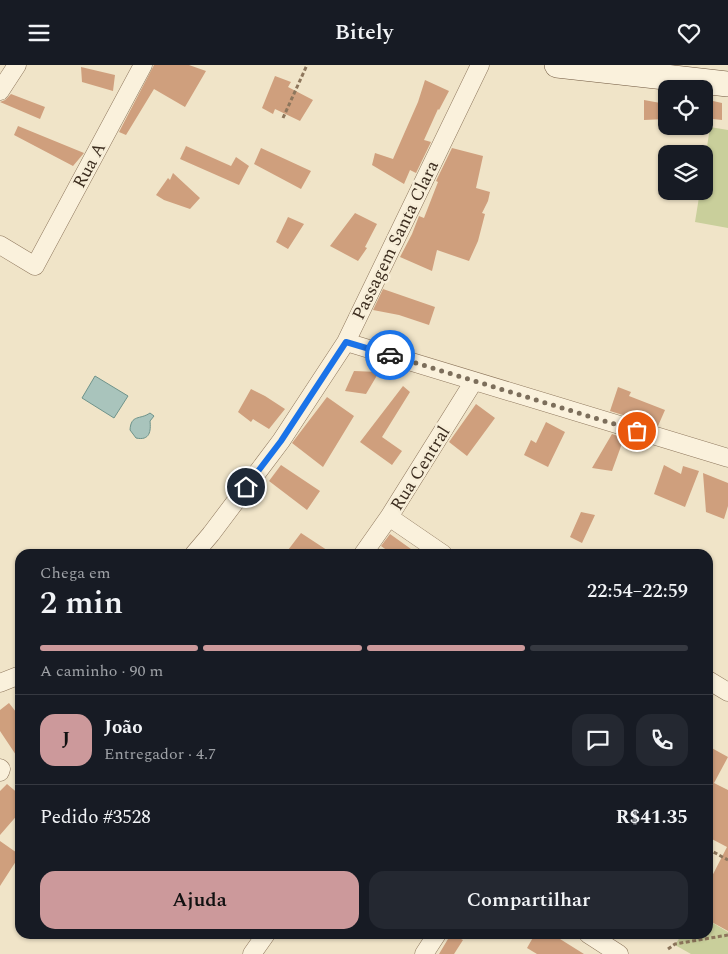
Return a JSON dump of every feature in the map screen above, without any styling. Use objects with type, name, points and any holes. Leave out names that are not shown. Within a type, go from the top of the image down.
[{"type":"main road","points":[[556,65],[728,84]]},
{"type":"street","points":[[0,91],[16,65]]},
{"type":"street","name":"Rua A","points":[[0,245],[35,266],[142,65]]},
{"type":"street","name":"Passagem Santa Clara","points":[[198,549],[281,441],[346,342],[480,65]]},
{"type":"street","points":[[346,342],[728,459]]},
{"type":"street","name":"Rua Central","points":[[367,549],[389,517],[474,381]]},
{"type":"street","points":[[389,517],[436,549]]},
{"type":"street","points":[[0,683],[15,677]]},
{"type":"street","points":[[713,683],[728,692]]},
{"type":"street","points":[[0,768],[0,772]]},
{"type":"street","points":[[252,954],[262,939]]},
{"type":"street","points":[[424,954],[434,939]]},
{"type":"street","points":[[596,939],[619,954]]},
{"type":"path","points":[[283,118],[307,65]]},
{"type":"path","points":[[713,852],[728,860]]},
{"type":"path","points":[[713,938],[728,935]]},
{"type":"path","points":[[668,949],[675,944],[704,939]]},
{"type":"green space","points":[[713,128],[728,130],[728,228],[695,222],[699,200],[713,200],[713,145],[707,145],[709,135],[713,135]]},
{"type":"green space","points":[[713,923],[728,932],[728,954],[691,954],[675,945],[679,939],[713,939]]},
{"type":"water","points":[[95,376],[128,396],[114,418],[82,398]]},
{"type":"water","points":[[150,413],[154,416],[150,421],[149,434],[141,439],[136,438],[130,430],[132,422],[134,419]]},
{"type":"building","points":[[154,65],[189,65],[206,71],[185,107],[154,89],[126,135],[119,132]]},
{"type":"building","points":[[81,67],[115,75],[113,91],[82,82]]},
{"type":"building","points":[[275,76],[291,82],[288,87],[313,100],[300,121],[275,109],[273,114],[262,108]]},
{"type":"building","points":[[425,80],[449,91],[438,109],[424,140],[431,142],[416,173],[410,170],[404,184],[372,165],[375,153],[393,159],[418,102]]},
{"type":"building","points":[[11,94],[45,107],[40,119],[0,102]]},
{"type":"building","points":[[644,100],[658,103],[658,119],[644,120]]},
{"type":"building","points":[[713,101],[722,103],[722,120],[713,119]]},
{"type":"building","points":[[18,126],[84,153],[73,166],[14,135]]},
{"type":"building","points":[[186,146],[231,166],[236,157],[249,166],[239,185],[180,159]]},
{"type":"building","points":[[261,148],[311,171],[301,189],[254,164]]},
{"type":"building","points":[[452,148],[483,156],[476,188],[490,192],[482,213],[485,214],[478,241],[469,261],[437,250],[432,271],[400,257],[419,216],[424,218],[438,182],[436,181]]},
{"type":"building","points":[[173,173],[200,198],[190,209],[164,200],[156,195],[168,178],[170,180]]},
{"type":"building","points":[[355,213],[377,224],[365,247],[367,248],[358,261],[330,246]]},
{"type":"building","points":[[288,217],[304,224],[288,249],[276,242]]},
{"type":"building","points":[[383,289],[435,307],[429,325],[399,315],[373,310]]},
{"type":"building","points":[[354,371],[379,372],[366,394],[345,391]]},
{"type":"building","points":[[403,386],[410,392],[382,437],[402,451],[392,465],[360,442]]},
{"type":"building","points":[[618,387],[631,392],[629,396],[665,410],[658,426],[610,411]]},
{"type":"building","points":[[251,389],[285,409],[269,429],[253,419],[251,422],[238,412]]},
{"type":"building","points":[[327,397],[354,416],[323,467],[292,443]]},
{"type":"building","points":[[476,404],[495,418],[467,456],[449,442]]},
{"type":"building","points":[[546,422],[565,432],[548,467],[524,455],[531,440],[536,443]]},
{"type":"building","points":[[612,434],[624,438],[612,471],[592,468]]},
{"type":"building","points":[[281,465],[320,491],[307,510],[269,481]]},
{"type":"building","points":[[664,465],[681,474],[683,466],[699,471],[685,507],[654,494]]},
{"type":"building","points":[[703,473],[728,483],[728,506],[724,519],[706,512]]},
{"type":"building","points":[[581,512],[595,515],[582,543],[570,537]]},
{"type":"building","points":[[301,533],[325,549],[289,549]]},
{"type":"building","points":[[390,534],[411,549],[385,549],[381,546]]},
{"type":"building","points":[[9,703],[15,711],[15,754],[0,731],[0,710]]},
{"type":"building","points":[[713,749],[728,757],[714,783],[728,790],[728,931],[713,923],[713,874],[727,847],[713,840]]},
{"type":"building","points":[[7,784],[15,791],[15,818],[0,835],[0,791]]},
{"type":"building","points":[[0,841],[15,852],[15,863],[0,886]]},
{"type":"building","points":[[448,939],[463,940],[454,954],[439,954]]},
{"type":"building","points":[[532,939],[560,939],[584,954],[537,954],[527,948]]},
{"type":"way so far","points":[[390,355],[637,431]]},
{"type":"route","points":[[246,487],[281,441],[346,342],[390,355]]}]
